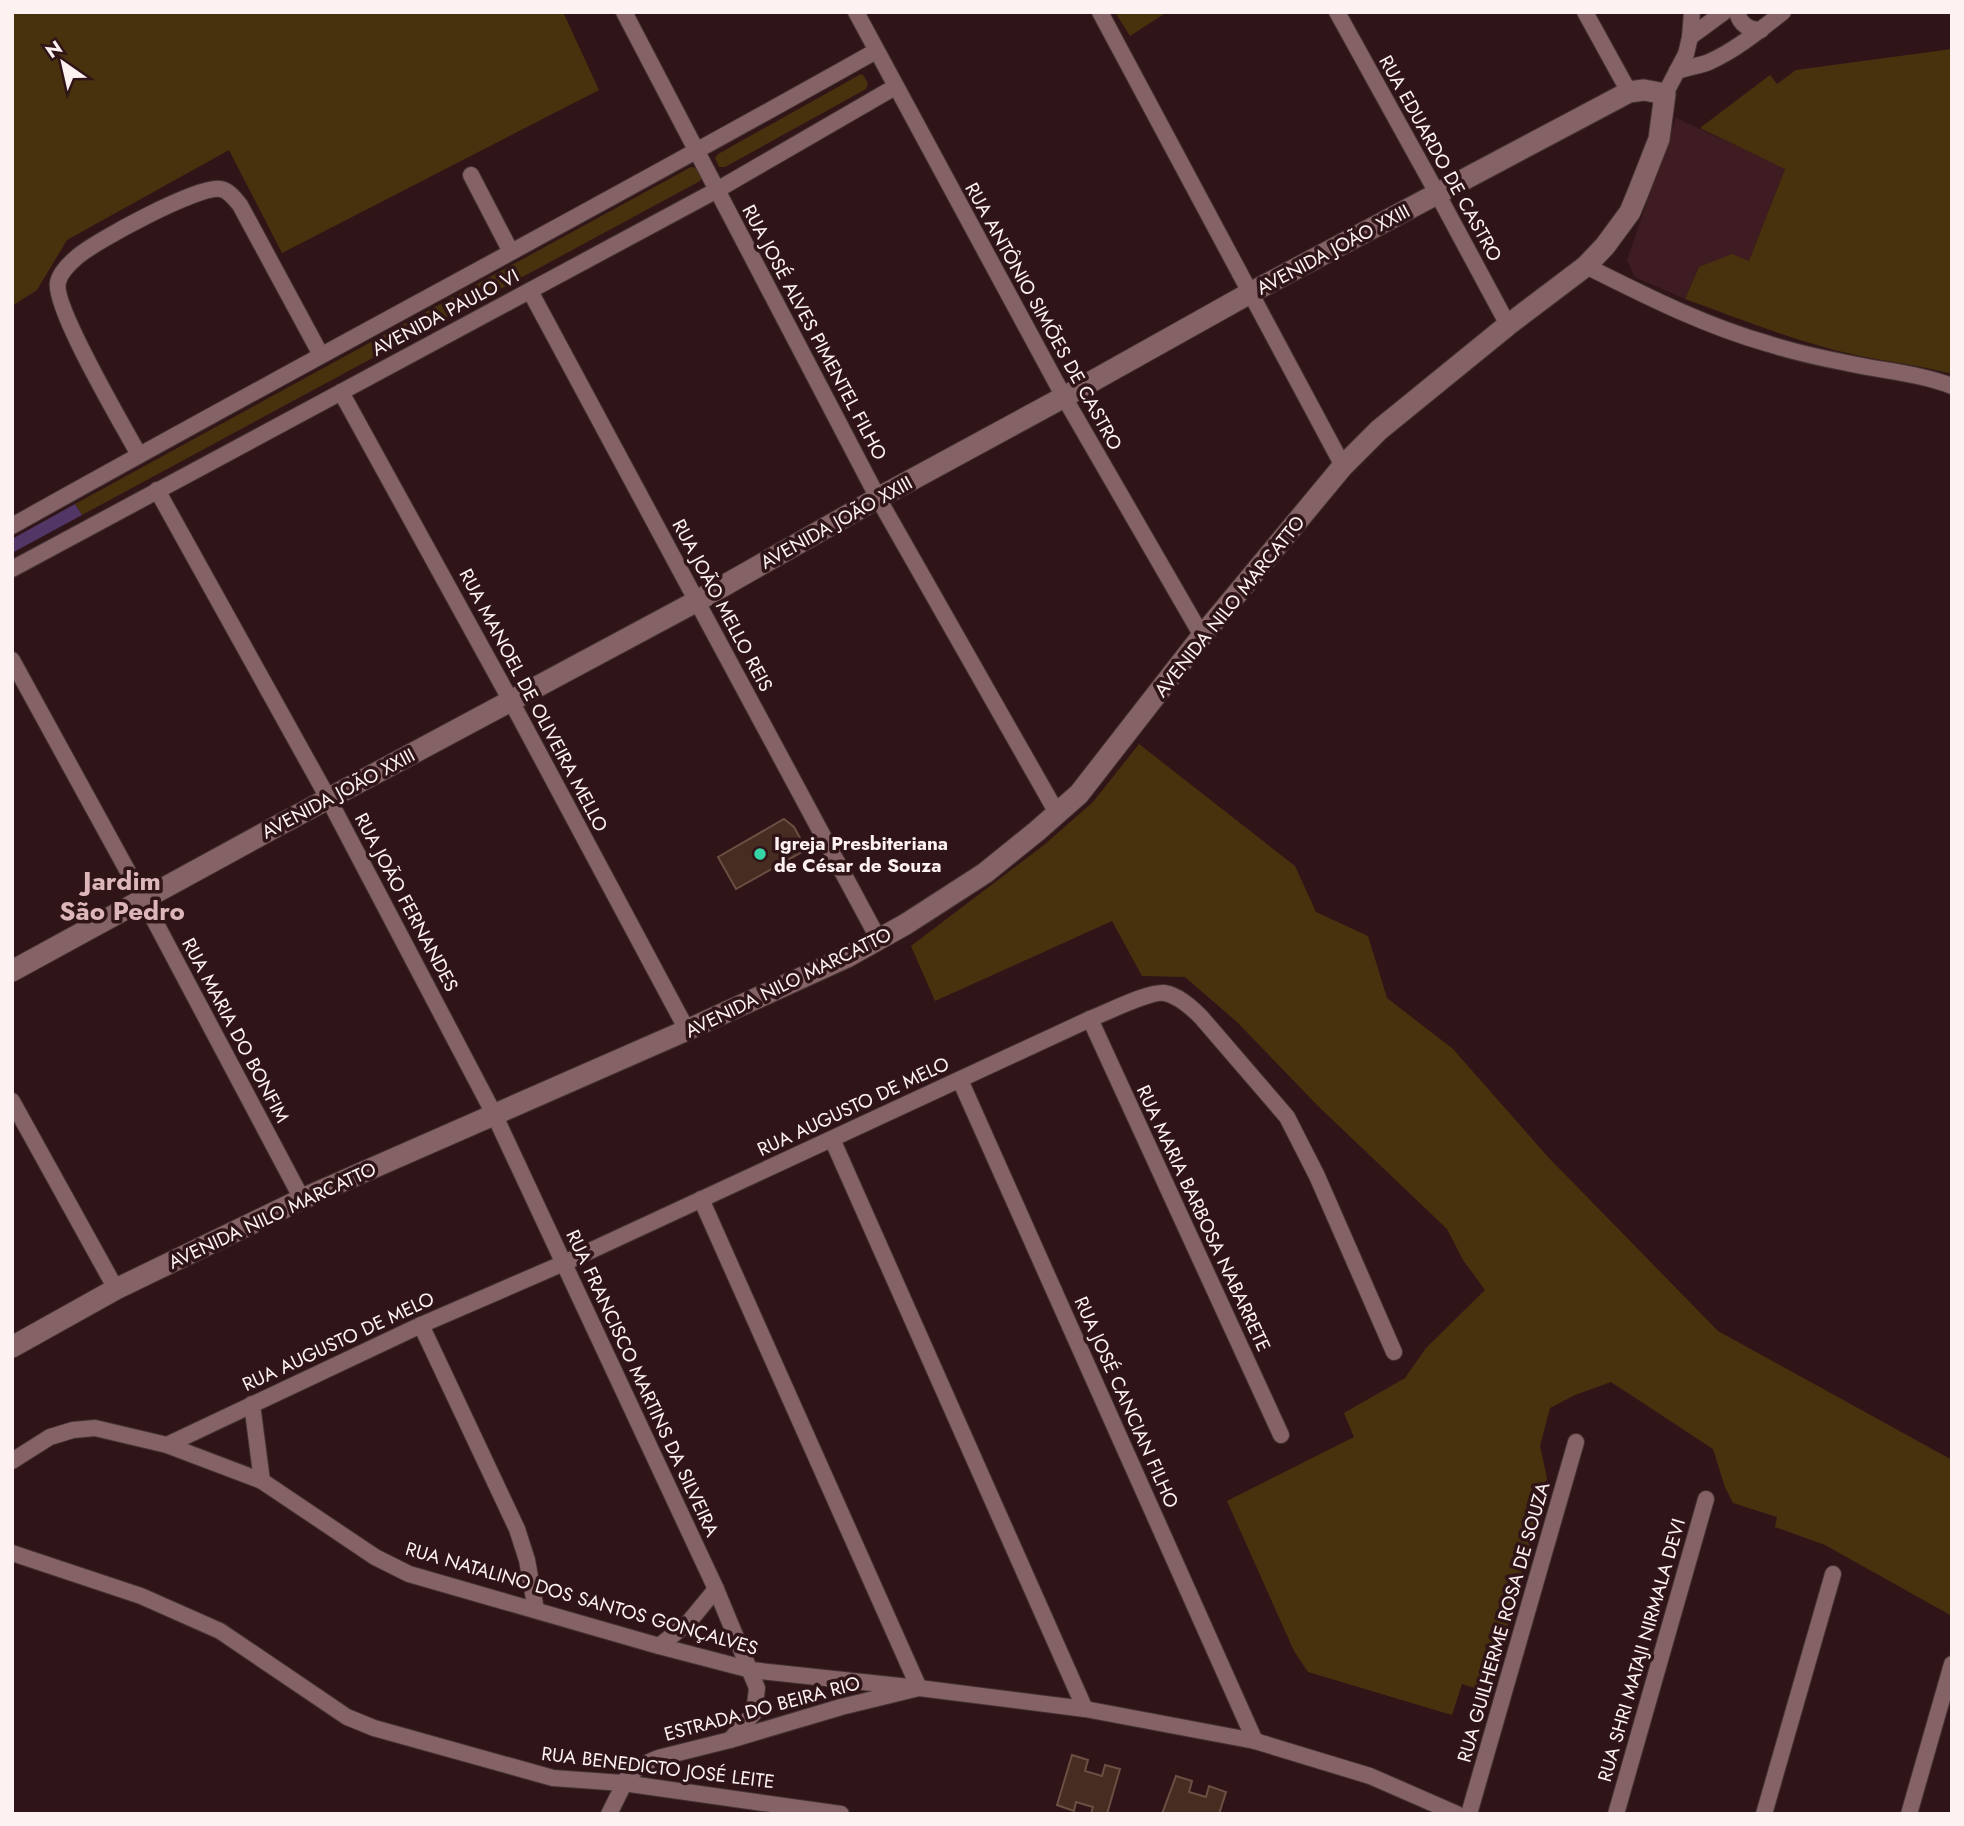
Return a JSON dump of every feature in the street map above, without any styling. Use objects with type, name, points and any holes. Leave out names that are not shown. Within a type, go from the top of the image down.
[{"type":"street","name":"RUA JOSÉ ALVES PIMENTEL FILHO","points":[[624,12],[878,498],[1058,813]]},
{"type":"street","name":"RUA ANTÔNIO SIMÕES DE CASTRO","points":[[856,12],[1064,397],[1202,636]]},
{"type":"street","points":[[1100,12],[1343,466]]},
{"type":"street","name":"RUA EDUARDO DE CASTRO","points":[[1337,12],[1508,325]]},
{"type":"street","points":[[1585,12],[1629,92]]},
{"type":"street","points":[[1665,93],[1685,54],[1690,37],[1692,12]]},
{"type":"street","points":[[1690,37],[1724,12]]},
{"type":"street","points":[[1737,12],[1744,26],[1761,30]]},
{"type":"street","points":[[1677,71],[1710,61],[1761,30],[1783,12]]},
{"type":"street","name":"AVENIDA PAULO VI","points":[[12,526],[697,152],[876,51]]},
{"type":"street","name":"AVENIDA PAULO VI","points":[[12,569],[717,190],[895,87]]},
{"type":"street","name":"AVENIDA JOÃO XXIII","points":[[12,971],[697,601],[878,498],[1437,193],[1629,92],[1644,90],[1665,93]]},
{"type":"street","name":"AVENIDA NILO MARCATTO","points":[[12,1347],[116,1289],[302,1199],[847,957],[930,910],[985,873],[1079,794],[1202,636],[1343,466],[1379,430],[1508,325],[1587,266],[1617,232],[1630,212],[1659,139],[1665,93]]},
{"type":"street","points":[[471,175],[511,252]]},
{"type":"street","points":[[139,455],[69,325],[58,298],[58,282],[65,269],[78,256],[139,220],[199,192],[223,189],[231,194],[240,205],[321,355]]},
{"type":"street","points":[[1587,266],[1680,312],[1738,335],[1848,363],[1924,377],[1952,387]]},
{"type":"street","name":"RUA JOÃO MELLO REIS","points":[[530,291],[879,940]]},
{"type":"street","name":"RUA MANOEL DE OLIVEIRA MELLO","points":[[341,392],[511,701],[687,1030]]},
{"type":"street","name":"RUA JOÃO FERNANDES","points":[[158,491],[328,798],[494,1114]]},
{"type":"street","name":"RUA MARIA DO BONFIM","points":[[12,660],[143,899],[302,1199]]},
{"type":"street","name":"RUA AUGUSTO DE MELO","points":[[167,1446],[421,1325],[564,1263],[1090,1019],[1152,994],[1164,993],[1187,1004],[1201,1017],[1287,1117],[1317,1176],[1394,1352]]},
{"type":"street","name":"RUA MARIA BARBOSA NABARRETE","points":[[1090,1019],[1281,1435]]},
{"type":"street","name":"RUA JOSÉ CANCIAN FILHO","points":[[960,1080],[1255,1741]]},
{"type":"street","points":[[12,1101],[116,1289]]},
{"type":"street","name":"RUA FRANCISCO MARTINS DA SILVEIRA","points":[[494,1114],[716,1589],[757,1688],[754,1713]]},
{"type":"street","points":[[832,1139],[1084,1709]]},
{"type":"street","points":[[701,1199],[919,1688]]},
{"type":"street","points":[[421,1325],[517,1529],[527,1560],[536,1610]]},
{"type":"street","points":[[252,1404],[262,1481]]},
{"type":"street","name":"RUA NATALINO DOS SANTOS GONÇALVES","points":[[12,1461],[50,1437],[73,1430],[95,1428],[167,1446],[262,1481],[375,1557],[409,1574],[659,1646],[751,1670],[1084,1709],[1255,1741],[1370,1776],[1457,1814]]},
{"type":"street","name":"RUA GUILHERME ROSA DE SOUZA","points":[[1469,1814],[1576,1442]]},
{"type":"street","name":"RUA SHRI MATAJI NIRMALA DEVI","points":[[1616,1814],[1706,1499]]},
{"type":"street","name":"RUA BENEDICTO JOSÉ LEITE","points":[[12,1553],[141,1596],[220,1631],[346,1717],[374,1728],[553,1778],[623,1783],[841,1814]]},
{"type":"street","points":[[1764,1814],[1833,1574]]},
{"type":"street","points":[[659,1646],[688,1623],[716,1589]]},
{"type":"street","points":[[1909,1814],[1952,1664]]},
{"type":"street","name":"ESTRADA DO BEIRA RIO","points":[[623,1783],[634,1770],[658,1758],[730,1741],[841,1707],[919,1688]]},
{"type":"street","points":[[730,1741],[754,1713],[775,1726]]},
{"type":"street","points":[[609,1814],[623,1783]]},
{"type":"shaded area","points":[[12,12],[563,12],[599,90],[282,253],[229,150],[67,240],[37,290],[12,306]]},
{"type":"shaded area","points":[[1115,12],[1167,12],[1130,36]]},
{"type":"shaded area","points":[[1952,49],[1952,374],[1813,344],[1685,299],[1699,267],[1732,254],[1749,261],[1785,169],[1700,128],[1770,75],[1777,84],[1796,70]]},
{"type":"shaded area","points":[[861,74],[868,84],[866,89],[725,167],[719,167],[715,158],[718,154]]},
{"type":"shaded area","points":[[1676,118],[1785,168],[1749,262],[1699,267],[1685,299],[1635,277],[1627,260]]},
{"type":"shaded area","points":[[691,167],[696,168],[702,177],[700,181],[82,515],[75,504]]},
{"type":"shaded area","points":[[75,504],[82,515],[12,553],[12,539]]},
{"type":"shaded area","points":[[1139,744],[1295,866],[1316,912],[1368,936],[1387,998],[1453,1049],[1547,1156],[1718,1331],[1952,1460],[1952,1616],[1825,1545],[1775,1527],[1777,1517],[1733,1503],[1713,1449],[1611,1382],[1575,1395],[1550,1408],[1540,1446],[1547,1478],[1490,1693],[1462,1684],[1452,1715],[1308,1672],[1294,1651],[1227,1501],[1354,1437],[1344,1413],[1405,1378],[1426,1348],[1485,1290],[1463,1260],[1447,1229],[1317,1105],[1237,1022],[1185,977],[1142,976],[1112,921],[935,1001],[911,946],[1044,845],[1093,802]]},
{"type":"building","name":"Igreja Presbiteriana de César de Souza","points":[[784,819],[794,827],[800,838],[802,852],[736,889],[718,857]]},
{"type":"building","points":[[799,1694],[798,1702],[784,1708],[783,1698]]},
{"type":"building","points":[[1072,1755],[1088,1760],[1085,1771],[1102,1776],[1105,1765],[1120,1769],[1107,1814],[1091,1814],[1093,1807],[1076,1802],[1074,1811],[1057,1805]]},
{"type":"building","points":[[1176,1776],[1192,1781],[1189,1792],[1206,1797],[1209,1786],[1226,1792],[1219,1814],[1162,1814]]},
{"type":"place","name":"Igreja Presbiteriana de César de Souza","points":[[760,854]]},
{"type":"district","name":"Jardim São Pedro","points":[[122,896]]}]
